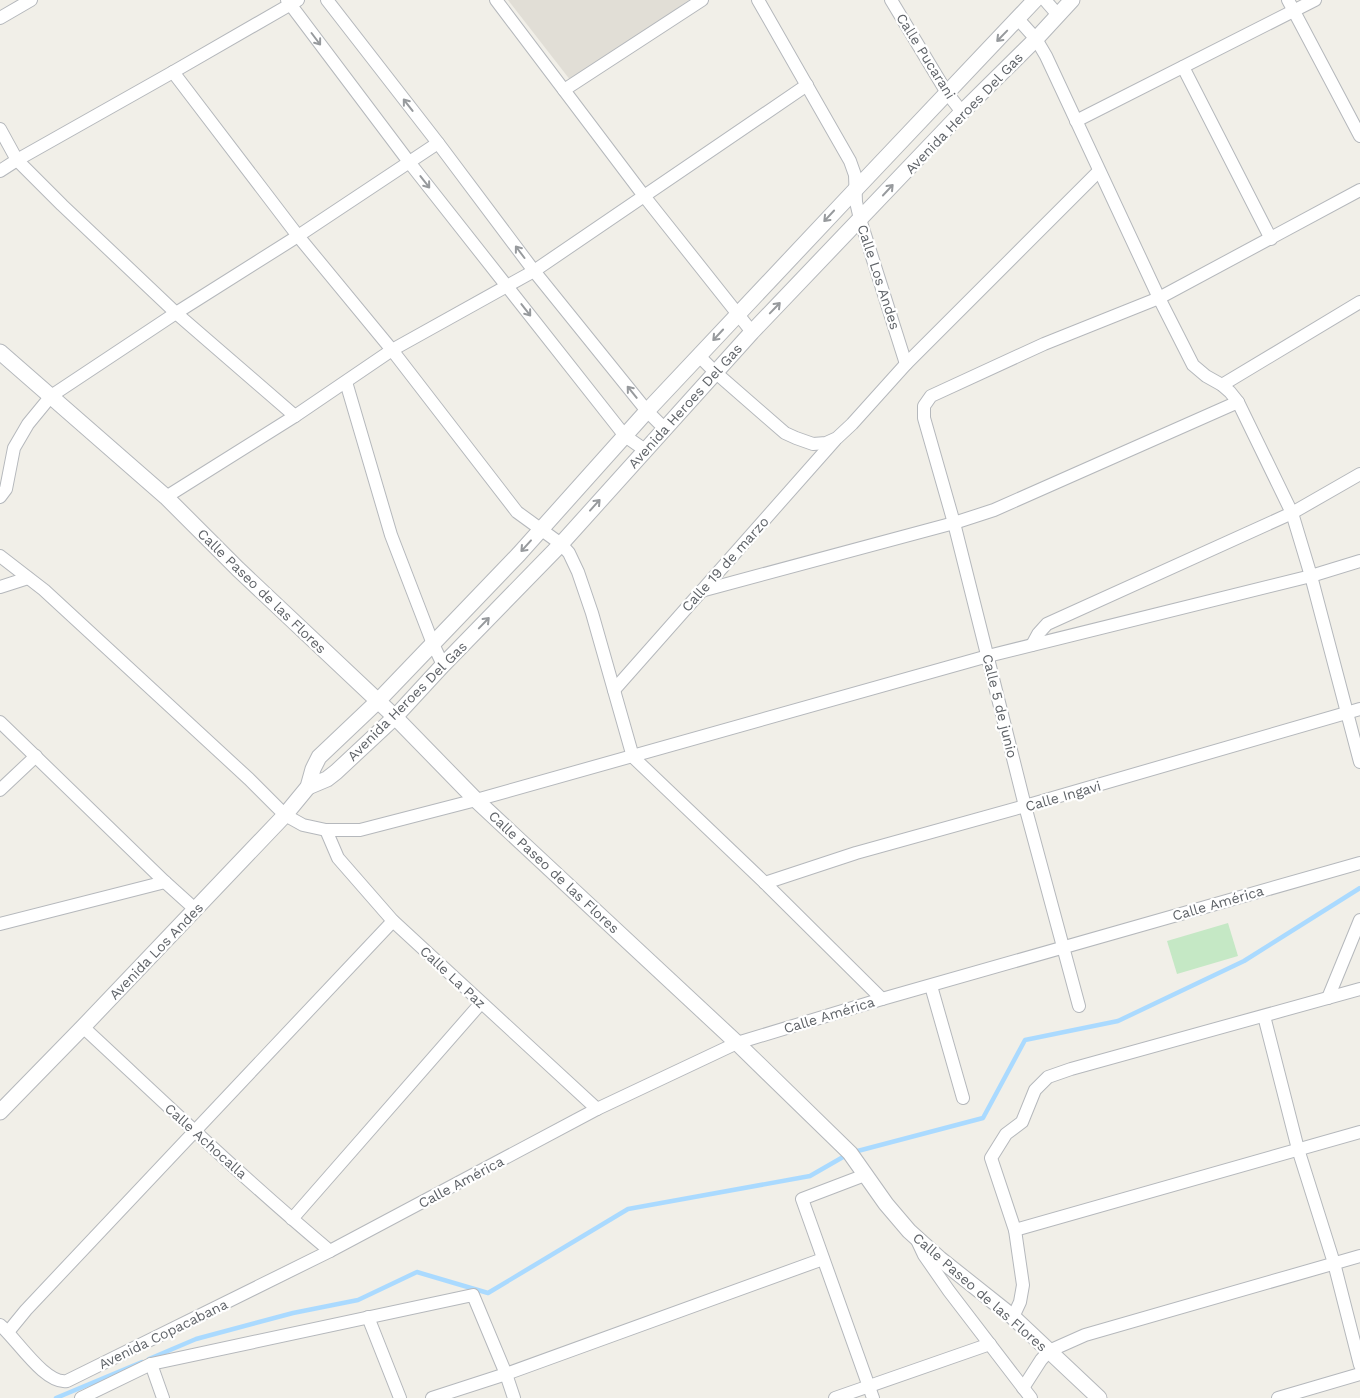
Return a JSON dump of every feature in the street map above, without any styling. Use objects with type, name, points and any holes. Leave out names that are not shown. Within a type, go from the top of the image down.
[{"type":"street","points":[[0,18],[31,0]]},
{"type":"street","points":[[327,0],[534,271],[647,411],[664,428]]},
{"type":"street","points":[[496,0],[644,196],[752,332]]},
{"type":"street","points":[[564,90],[702,0]]},
{"type":"street","name":"Calle Los Andes","points":[[758,0],[850,161],[860,219],[906,364]]},
{"type":"street","name":"Calle Pucarani","points":[[891,0],[947,93],[962,112]]},
{"type":"street","name":"Avenida Heroes Del Gas","points":[[308,787],[312,769],[319,757],[378,702],[541,530],[647,411],[1035,0]]},
{"type":"street","points":[[1045,0],[1058,15]]},
{"type":"street","name":"Avenida Heroes Del Gas","points":[[308,787],[327,779],[336,772],[395,717],[561,544],[752,332],[1072,0]]},
{"type":"street","points":[[1076,121],[1183,67],[1291,5],[1315,0]]},
{"type":"street","points":[[0,171],[292,2],[409,162],[625,436],[645,450]]},
{"type":"street","points":[[1291,5],[1360,136]]},
{"type":"street","points":[[1018,20],[1036,39],[1046,56],[1159,298],[1193,365],[1206,376],[1222,384],[1238,402],[1292,513],[1311,576],[1360,762]]},
{"type":"street","points":[[1183,67],[1271,239]]},
{"type":"street","points":[[173,72],[298,236],[392,350],[517,512],[561,544],[569,553],[578,572],[592,613],[633,757],[766,883],[882,999]]},
{"type":"street","points":[[166,497],[295,416],[392,350],[534,271],[807,85]]},
{"type":"street","points":[[0,129],[17,160],[62,205],[176,313],[295,416]]},
{"type":"street","points":[[0,496],[6,489],[14,448],[28,424],[51,396],[438,143]]},
{"type":"street","name":"Calle 19 de marzo","points":[[614,690],[837,438],[906,364],[1099,171]]},
{"type":"street","points":[[1159,298],[1360,190]]},
{"type":"street","name":"Calle 5 de junio","points":[[1079,1006],[1025,806],[954,523],[924,418],[924,406],[931,396],[1044,344],[1159,298]]},
{"type":"street","points":[[1222,384],[1360,302]]},
{"type":"street","name":"Calle Paseo de las Flores","points":[[0,352],[166,497],[395,717],[476,800],[738,1043],[850,1153],[886,1204],[915,1236],[940,1259],[1013,1317],[1099,1398]]},
{"type":"street","points":[[699,356],[785,433],[807,442],[820,444],[837,438]]},
{"type":"street","points":[[346,382],[391,535],[443,665]]},
{"type":"street","points":[[701,591],[954,523],[994,510],[1238,402]]},
{"type":"street","points":[[1032,645],[1038,634],[1047,624],[1292,513],[1360,474]]},
{"type":"street","points":[[0,556],[44,590],[249,779],[285,815],[302,826],[326,830],[360,830],[476,800],[988,656],[1311,576],[1360,561]]},
{"type":"street","points":[[0,587],[28,578]]},
{"type":"street","name":"Calle Ingavi","points":[[766,883],[856,853],[1360,709]]},
{"type":"street","points":[[0,722],[196,910]]},
{"type":"street","points":[[0,790],[36,756]]},
{"type":"street","name":"Avenida Los Andes","points":[[0,1112],[196,910],[285,815],[308,787]]},
{"type":"street","name":"Calle La Paz","points":[[326,830],[338,858],[393,921],[597,1109]]},
{"type":"street","name":"Calle América","points":[[330,1251],[597,1109],[738,1043],[882,999],[1360,863]]},
{"type":"street","points":[[0,924],[165,882]]},
{"type":"street","points":[[1328,998],[1360,920]]},
{"type":"street","points":[[4,1328],[26,1310],[196,1132],[393,921]]},
{"type":"street","points":[[931,986],[963,1098]]},
{"type":"street","points":[[1013,1317],[1020,1302],[1023,1285],[1015,1230],[991,1158],[1006,1134],[1022,1122],[1036,1090],[1048,1077],[1360,989]]},
{"type":"street","points":[[292,1219],[481,1003]]},
{"type":"street","points":[[1264,1016],[1298,1149],[1334,1264],[1360,1365]]},
{"type":"street","name":"Calle Achocalla","points":[[83,1028],[292,1219],[330,1251]]},
{"type":"street","points":[[1015,1230],[1360,1132]]},
{"type":"street","points":[[865,1175],[802,1199],[871,1392]]},
{"type":"street","points":[[915,1236],[924,1255],[1027,1393],[1041,1360],[1049,1351],[1085,1335],[1360,1256]]},
{"type":"street","name":"Avenida Copacabana","points":[[4,1328],[19,1348],[49,1376],[59,1381],[67,1381],[330,1251]]},
{"type":"street","points":[[432,1398],[506,1374],[823,1259]]},
{"type":"street","points":[[81,1398],[151,1364],[473,1295],[514,1398]]},
{"type":"street","points":[[368,1317],[400,1398]]},
{"type":"street","points":[[834,1398],[871,1392],[990,1344]]},
{"type":"street","points":[[151,1364],[163,1398]]},
{"type":"street","points":[[1278,1398],[1360,1374]]},
{"type":"shaded area","points":[[508,0],[689,0],[571,81]]},
{"type":"green space","points":[[1228,923],[1238,956],[1177,974],[1167,941]]},
{"type":"waterway","points":[[149,1359],[196,1339],[293,1313],[358,1300],[417,1272],[488,1293],[628,1209],[810,1176],[850,1153],[983,1118],[1025,1040],[1118,1021],[1244,961],[1360,888]]},
{"type":"waterway","points":[[56,1398],[142,1362]]}]
